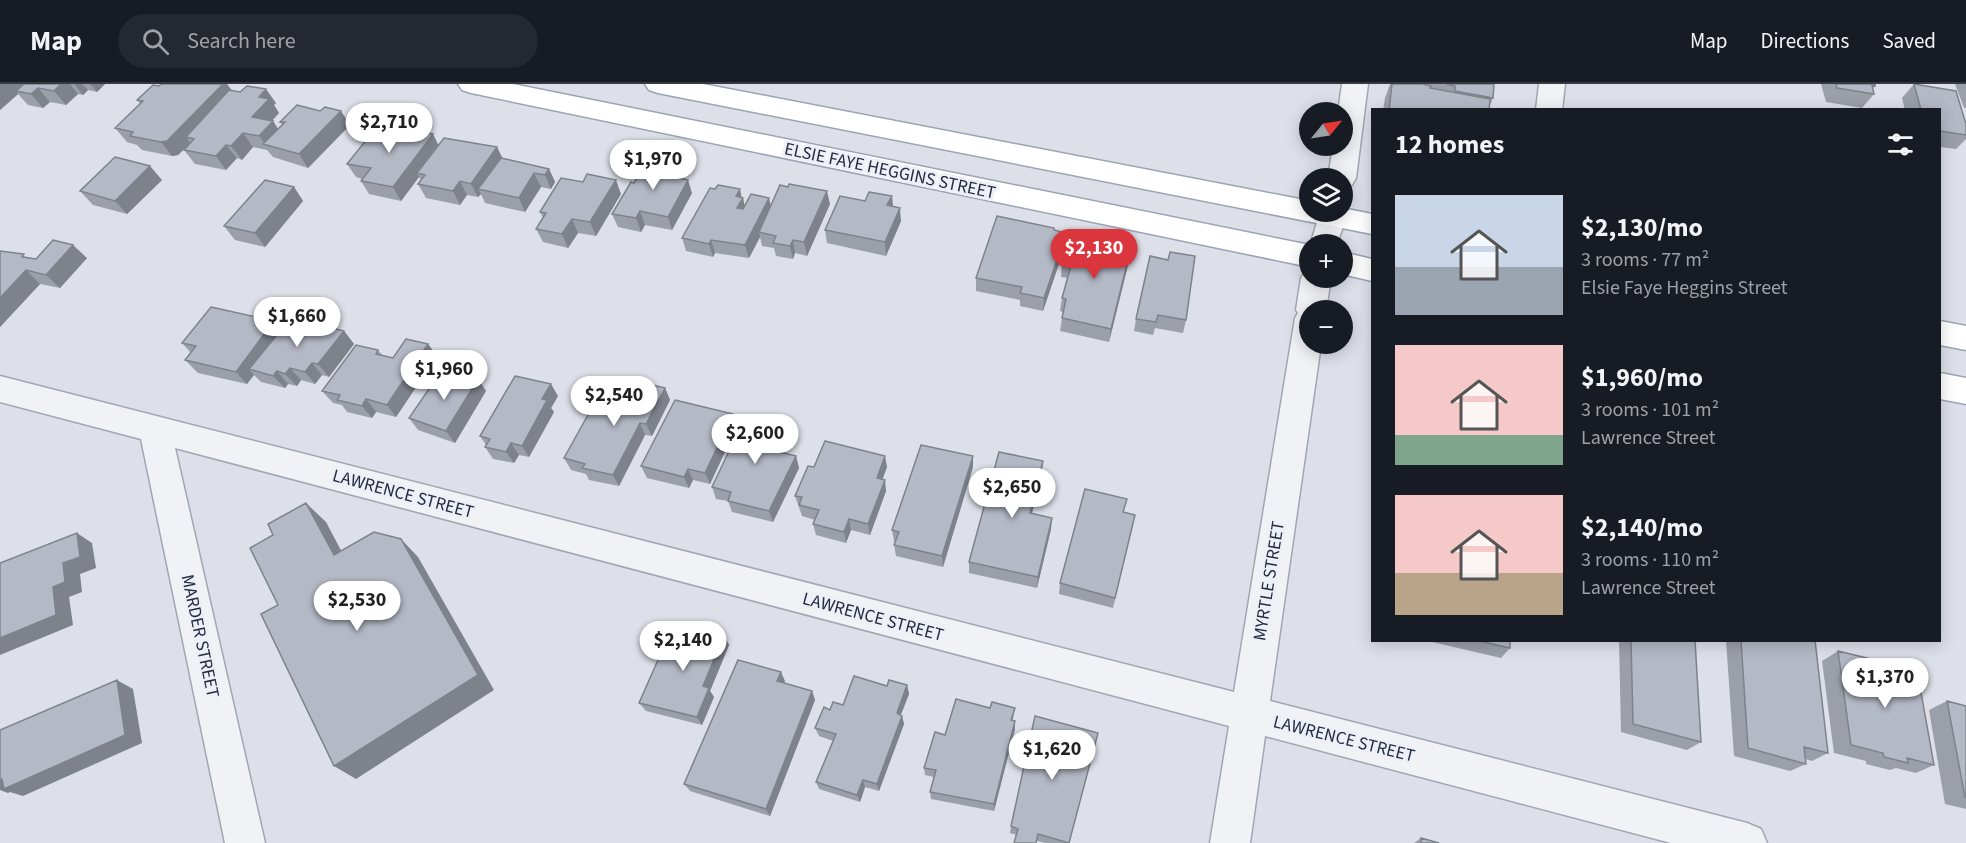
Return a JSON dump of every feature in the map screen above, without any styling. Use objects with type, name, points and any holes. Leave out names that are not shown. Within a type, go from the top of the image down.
[{"type":"main road","name":"ELSIE FAYE HEGGINS STREET","points":[[471,84],[1299,254]]},
{"type":"main road","points":[[658,84],[1299,208]]},
{"type":"main road","points":[[731,138],[751,102]]},
{"type":"main road","points":[[1353,219],[1371,224]]},
{"type":"main road","points":[[1353,266],[1371,270]]},
{"type":"main road","points":[[1941,333],[1966,338]]},
{"type":"main road","points":[[1941,386],[1966,392]]},
{"type":"street","points":[[1343,168],[1355,84]]},
{"type":"street","points":[[1549,108],[1552,84]]},
{"type":"street","name":"MYRTLE STREET","points":[[1230,843],[1304,354]]},
{"type":"street","name":"LAWRENCE STREET","points":[[0,389],[1747,843]]},
{"type":"street","name":"MARDER STREET","points":[[155,430],[245,843]]},
{"type":"building","points":[[24,84],[61,84],[54,91],[38,88],[31,94],[16,91]]},
{"type":"building","points":[[223,84],[167,141],[130,136],[133,132],[115,128],[143,101],[137,100],[153,85]]},
{"type":"building","points":[[1392,84],[1422,84],[1431,86],[1430,88],[1490,99],[1489,108],[1389,108]]},
{"type":"building","points":[[1446,84],[1494,84],[1493,98],[1455,91],[1455,86]]},
{"type":"building","points":[[1836,84],[1875,84],[1875,86],[1872,85],[1874,94],[1837,88]]},
{"type":"building","points":[[1914,84],[1956,91],[1966,124],[1966,135],[1941,131],[1941,108],[1920,108]]},
{"type":"building","points":[[247,86],[266,89],[259,97],[269,99],[252,117],[273,121],[259,136],[243,133],[231,146],[226,145],[216,156],[184,150],[194,139],[186,137],[229,90],[240,92]]},
{"type":"building","points":[[297,105],[320,111],[325,107],[341,111],[299,154],[263,144],[285,122],[280,122]]},
{"type":"building","points":[[379,124],[433,134],[393,187],[361,181],[371,168],[347,164]]},
{"type":"building","points":[[444,138],[497,147],[471,184],[460,181],[453,191],[418,184],[425,175],[417,173]]},
{"type":"building","points":[[654,156],[679,161],[670,176],[688,180],[668,217],[640,211],[636,218],[612,214],[631,182],[634,183],[641,170],[646,171]]},
{"type":"building","points":[[115,157],[150,166],[115,201],[80,191]]},
{"type":"building","points":[[501,158],[549,169],[545,175],[534,173],[519,198],[478,189]]},
{"type":"building","points":[[587,174],[616,180],[590,222],[572,219],[562,234],[536,229],[546,213],[540,212],[561,178],[583,182]]},
{"type":"building","points":[[265,180],[294,187],[255,233],[224,226]]},
{"type":"building","points":[[789,184],[827,191],[804,242],[793,240],[790,246],[773,243],[776,236],[759,232],[780,185],[788,187]]},
{"type":"building","points":[[718,185],[740,189],[736,196],[743,198],[737,208],[743,209],[751,194],[769,198],[745,245],[711,240],[709,244],[682,238],[710,188],[715,189]]},
{"type":"building","points":[[869,192],[892,196],[887,205],[900,208],[885,242],[825,230],[840,196],[865,201]]},
{"type":"building","points":[[997,216],[1054,228],[1054,230],[1066,233],[1044,298],[1020,293],[1022,287],[976,278]]},
{"type":"building","points":[[1093,234],[1122,240],[1121,246],[1131,247],[1111,329],[1062,318],[1066,299],[1062,298],[1071,266],[1062,264],[1069,241],[1091,242]]},
{"type":"building","points":[[53,240],[73,245],[46,275],[26,270],[0,298],[0,251],[24,254],[22,257],[36,259]]},
{"type":"building","points":[[1170,252],[1195,256],[1186,320],[1158,315],[1156,322],[1136,319],[1150,256],[1168,260]]},
{"type":"building","points":[[211,307],[274,321],[236,372],[185,360],[196,346],[182,343]]},
{"type":"building","points":[[291,318],[344,331],[318,364],[312,363],[305,372],[290,368],[285,374],[277,371],[273,376],[249,369]]},
{"type":"building","points":[[406,339],[428,344],[387,405],[366,399],[362,406],[337,400],[340,395],[322,391],[356,345],[378,350],[376,354],[393,358]]},
{"type":"building","points":[[451,371],[478,379],[446,431],[409,418],[435,380],[443,382]]},
{"type":"building","points":[[515,376],[551,384],[542,399],[547,400],[522,446],[511,443],[506,452],[485,447],[490,439],[480,436]]},
{"type":"building","points":[[628,379],[665,388],[646,424],[640,423],[613,475],[582,468],[585,464],[564,458],[594,404],[603,406],[610,391],[621,393]]},
{"type":"building","points":[[675,400],[733,414],[705,473],[688,469],[684,477],[641,466]]},
{"type":"building","points":[[746,415],[783,424],[771,450],[796,456],[769,511],[728,501],[731,492],[712,487]]},
{"type":"building","points":[[825,441],[885,456],[877,478],[885,480],[868,524],[849,519],[844,532],[813,524],[819,510],[799,505],[802,497],[795,496],[808,466],[814,467]]},
{"type":"building","points":[[921,445],[973,456],[942,556],[894,545],[899,532],[892,530]]},
{"type":"building","points":[[999,452],[1043,461],[1030,513],[1052,518],[1038,577],[969,562]]},
{"type":"building","points":[[1085,489],[1127,499],[1123,512],[1135,515],[1115,598],[1060,583]]},
{"type":"building","points":[[306,503],[334,555],[374,532],[401,539],[478,675],[334,766],[261,614],[278,605],[250,548],[273,535],[268,524]]},
{"type":"building","points":[[77,533],[80,557],[63,563],[65,582],[53,587],[56,615],[0,638],[0,563]]},
{"type":"building","points":[[673,626],[724,635],[703,686],[709,688],[697,717],[639,703]]},
{"type":"building","points":[[1484,642],[1510,642],[1510,648]]},
{"type":"building","points":[[1631,642],[1695,642],[1701,742],[1633,724]]},
{"type":"building","points":[[1741,642],[1815,642],[1828,753],[1804,747],[1806,764],[1748,748]]},
{"type":"building","points":[[1838,651],[1917,670],[1934,765],[1907,758],[1908,763],[1884,757],[1883,753],[1851,745]]},
{"type":"building","points":[[738,660],[781,672],[777,681],[812,691],[766,809],[684,784]]},
{"type":"building","points":[[854,676],[887,686],[889,680],[907,685],[897,713],[902,716],[877,784],[863,780],[857,795],[816,782],[836,734],[815,728],[824,707],[830,710],[833,702],[843,705]]},
{"type":"building","points":[[117,680],[125,735],[4,789],[2,779],[0,780],[0,730]]},
{"type":"building","points":[[956,699],[990,708],[992,702],[1015,708],[1011,720],[1015,721],[994,804],[930,792],[936,770],[924,768],[935,732],[945,735]]},
{"type":"building","points":[[1947,701],[1966,706],[1966,797],[1965,797]]},
{"type":"building","points":[[1035,716],[1098,733],[1069,843],[1038,834],[1036,843],[1014,843],[1018,829],[1011,826]]},
{"type":"building","points":[[1421,838],[1439,843],[1421,843]]}]
